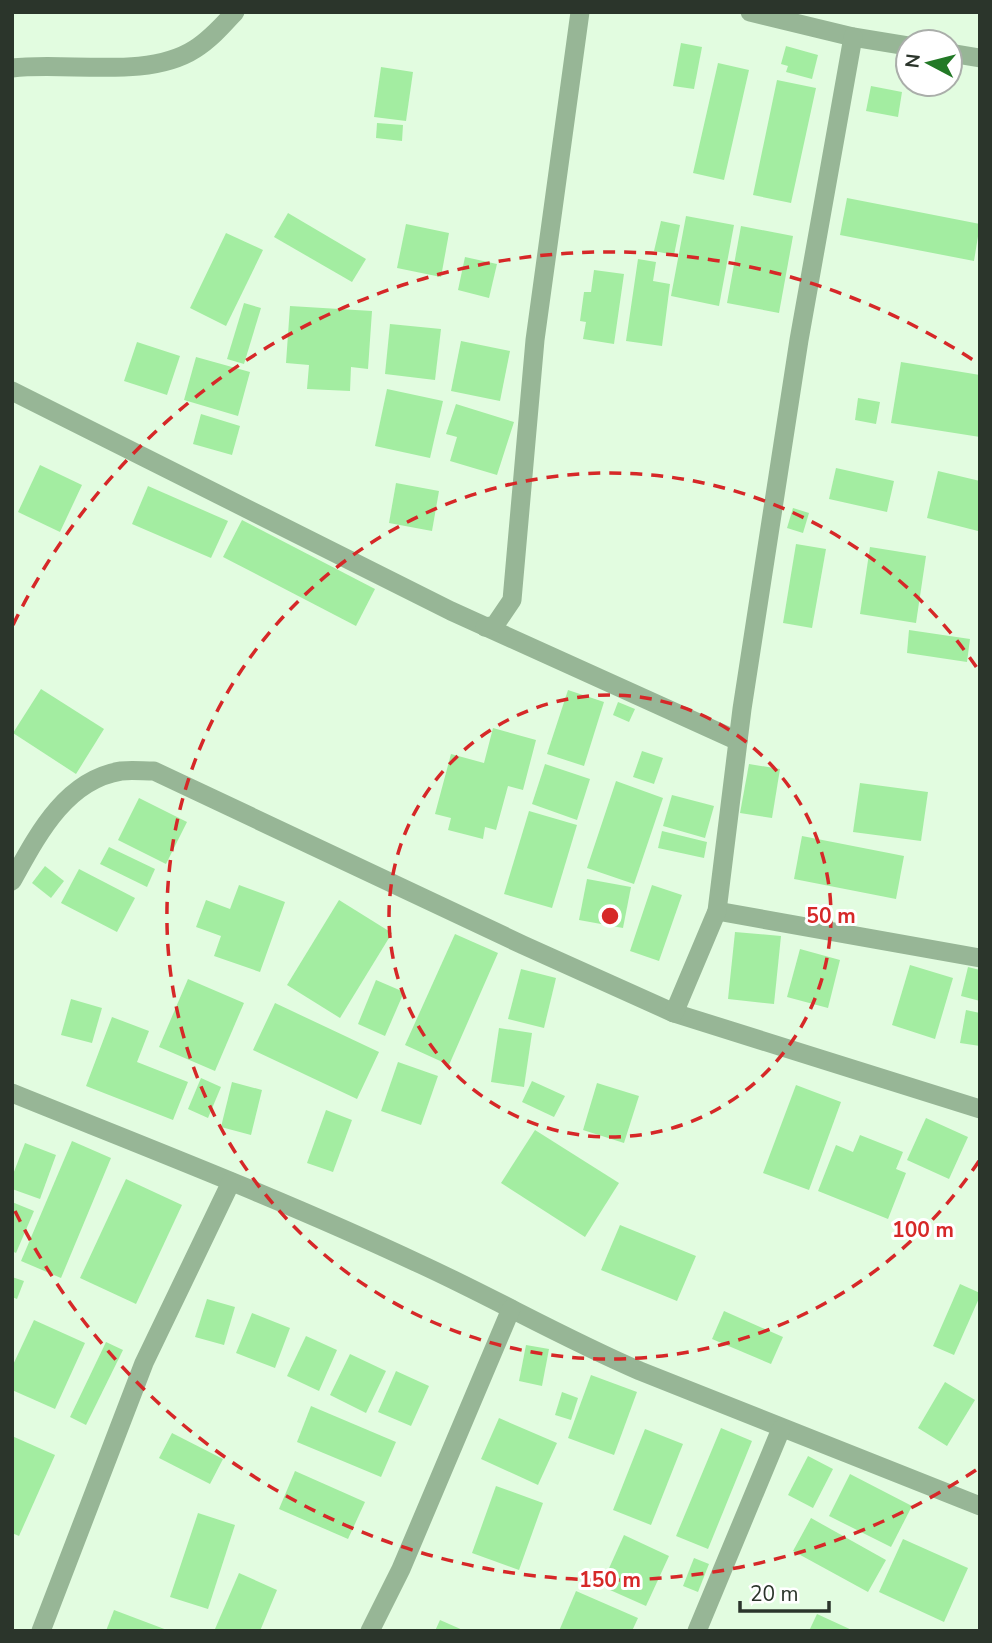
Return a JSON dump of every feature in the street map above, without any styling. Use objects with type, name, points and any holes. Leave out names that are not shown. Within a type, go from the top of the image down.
[{"type":"street","points":[[12,68],[33,65],[93,69],[158,63],[192,51],[211,38],[235,12]]},
{"type":"street","points":[[485,627],[495,625],[512,600],[536,340],[580,12]]},
{"type":"street","points":[[750,12],[853,37],[894,44]]},
{"type":"street","points":[[674,1013],[717,911],[738,741],[799,340],[853,37]]},
{"type":"street","points":[[12,391],[485,627],[738,741]]},
{"type":"street","points":[[12,881],[39,834],[74,792],[97,777],[122,771],[154,771],[674,1013],[980,1109]]},
{"type":"street","points":[[717,911],[980,958]]},
{"type":"street","points":[[12,1093],[231,1182],[420,1264],[607,1357],[781,1429],[980,1506]]},
{"type":"street","points":[[41,1631],[144,1363],[231,1182]]},
{"type":"street","points":[[370,1631],[401,1569],[511,1309]]},
{"type":"street","points":[[697,1631],[781,1429]]},
{"type":"building","points":[[681,43],[702,47],[694,89],[673,86]]},
{"type":"building","points":[[786,46],[818,55],[812,79],[786,72],[788,66],[781,64]]},
{"type":"building","points":[[718,63],[749,70],[724,180],[693,173]]},
{"type":"building","points":[[381,67],[413,72],[406,121],[374,117]]},
{"type":"building","points":[[777,80],[816,88],[791,203],[753,195]]},
{"type":"building","points":[[871,86],[894,90],[894,98],[901,98],[898,117],[866,111]]},
{"type":"building","points":[[377,123],[403,125],[402,141],[376,138]]},
{"type":"building","points":[[847,198],[980,224],[974,261],[840,235]]},
{"type":"building","points":[[288,213],[366,259],[352,282],[274,237]]},
{"type":"building","points":[[686,216],[734,225],[719,306],[671,296]]},
{"type":"building","points":[[661,221],[680,225],[674,255],[654,251]]},
{"type":"building","points":[[406,224],[449,233],[441,277],[397,268]]},
{"type":"building","points":[[741,226],[793,236],[779,313],[727,303]]},
{"type":"building","points":[[226,233],[263,250],[226,326],[190,308]]},
{"type":"building","points":[[465,257],[497,264],[489,298],[458,290]]},
{"type":"building","points":[[638,259],[656,262],[653,281],[670,284],[662,346],[626,341]]},
{"type":"building","points":[[594,270],[624,274],[614,344],[583,339],[586,322],[580,321],[584,292],[591,292]]},
{"type":"building","points":[[244,303],[261,308],[244,364],[227,359]]},
{"type":"building","points":[[290,306],[372,311],[368,369],[351,367],[350,391],[307,389],[309,365],[286,363]]},
{"type":"building","points":[[390,324],[441,329],[435,380],[385,374]]},
{"type":"building","points":[[461,341],[510,351],[500,401],[451,391]]},
{"type":"building","points":[[137,342],[180,356],[167,395],[124,381]]},
{"type":"building","points":[[196,357],[250,372],[238,416],[184,400]]},
{"type":"building","points":[[901,362],[980,375],[980,437],[891,423]]},
{"type":"building","points":[[387,389],[443,401],[430,458],[375,446]]},
{"type":"building","points":[[858,398],[880,402],[876,424],[855,420]]},
{"type":"building","points":[[456,404],[514,422],[497,475],[450,461],[457,437],[446,434]]},
{"type":"building","points":[[201,414],[240,426],[232,455],[193,444]]},
{"type":"building","points":[[40,465],[82,485],[60,532],[18,512]]},
{"type":"building","points":[[836,468],[894,481],[887,512],[829,499]]},
{"type":"building","points":[[938,471],[980,481],[978,531],[927,518]]},
{"type":"building","points":[[396,483],[439,491],[432,531],[389,523]]},
{"type":"building","points":[[148,486],[228,521],[211,558],[132,524]]},
{"type":"building","points":[[793,508],[809,513],[803,533],[787,528]]},
{"type":"building","points":[[242,520],[375,589],[356,626],[223,557]]},
{"type":"building","points":[[796,544],[826,549],[812,628],[783,623]]},
{"type":"building","points":[[870,547],[926,556],[916,623],[860,614]]},
{"type":"building","points":[[909,630],[970,639],[967,662],[907,653]]},
{"type":"building","points":[[41,689],[104,729],[76,774],[13,733]]},
{"type":"building","points":[[568,690],[604,702],[584,766],[547,754]]},
{"type":"building","points":[[618,702],[635,709],[629,722],[613,715]]},
{"type":"building","points":[[493,728],[536,740],[523,790],[508,786],[496,830],[485,827],[483,839],[448,830],[451,818],[435,814],[451,754],[484,763]]},
{"type":"building","points":[[642,751],[663,758],[654,784],[633,777]]},
{"type":"building","points":[[545,764],[590,779],[577,820],[532,804]]},
{"type":"building","points":[[749,764],[780,769],[772,818],[740,813]]},
{"type":"building","points":[[616,781],[663,798],[634,884],[587,868]]},
{"type":"building","points":[[860,783],[928,792],[921,841],[853,832]]},
{"type":"building","points":[[672,795],[714,806],[705,838],[663,826]]},
{"type":"building","points":[[139,798],[187,822],[166,864],[118,840]]},
{"type":"building","points":[[529,811],[577,825],[552,908],[504,894]]},
{"type":"building","points":[[662,831],[707,842],[704,858],[658,848]]},
{"type":"building","points":[[802,836],[904,856],[896,899],[794,879]]},
{"type":"building","points":[[109,847],[155,869],[147,887],[100,864]]},
{"type":"building","points":[[45,866],[64,881],[51,898],[32,883]]},
{"type":"building","points":[[79,869],[135,898],[117,932],[61,903]]},
{"type":"building","points":[[587,879],[631,887],[623,928],[579,920]]},
{"type":"building","points":[[239,885],[285,902],[260,972],[214,956],[221,936],[196,927],[206,900],[230,909]]},
{"type":"building","points":[[652,885],[682,895],[659,961],[630,951]]},
{"type":"building","points":[[339,900],[392,933],[340,1018],[287,985]]},
{"type":"building","points":[[735,932],[781,936],[774,1004],[728,999]]},
{"type":"building","points":[[455,934],[498,953],[449,1065],[405,1045]]},
{"type":"building","points":[[800,949],[840,960],[828,1008],[787,997]]},
{"type":"building","points":[[910,965],[953,978],[935,1039],[892,1025]]},
{"type":"building","points":[[968,967],[980,970],[980,1001],[961,996]]},
{"type":"building","points":[[521,969],[556,978],[544,1028],[508,1019]]},
{"type":"building","points":[[188,979],[244,1003],[215,1071],[159,1047]]},
{"type":"building","points":[[376,980],[404,992],[385,1036],[358,1024]]},
{"type":"building","points":[[71,999],[102,1008],[92,1043],[61,1035]]},
{"type":"building","points":[[275,1003],[379,1052],[357,1099],[253,1050]]},
{"type":"building","points":[[966,1010],[980,1013],[980,1046],[960,1043]]},
{"type":"building","points":[[112,1017],[149,1031],[137,1062],[188,1082],[173,1120],[86,1086]]},
{"type":"building","points":[[499,1028],[532,1033],[524,1087],[491,1082]]},
{"type":"building","points":[[398,1062],[438,1076],[421,1125],[381,1111]]},
{"type":"building","points":[[201,1078],[221,1087],[208,1118],[188,1109]]},
{"type":"building","points":[[532,1081],[565,1096],[554,1117],[522,1102]]},
{"type":"building","points":[[232,1082],[262,1090],[251,1135],[221,1127]]},
{"type":"building","points":[[597,1083],[639,1096],[624,1143],[583,1130]]},
{"type":"building","points":[[796,1085],[841,1102],[809,1190],[763,1173]]},
{"type":"building","points":[[326,1110],[352,1120],[333,1172],[307,1163]]},
{"type":"building","points":[[926,1118],[968,1137],[949,1179],[907,1160]]},
{"type":"building","points":[[535,1130],[619,1183],[585,1237],[501,1183]]},
{"type":"building","points":[[860,1135],[903,1152],[896,1169],[906,1173],[888,1219],[818,1191],[836,1145],[853,1152]]},
{"type":"building","points":[[72,1141],[111,1158],[61,1278],[21,1261]]},
{"type":"building","points":[[25,1143],[56,1155],[40,1199],[12,1189],[12,1177]]},
{"type":"building","points":[[126,1179],[182,1205],[136,1304],[80,1278]]},
{"type":"building","points":[[12,1202],[34,1211],[16,1253],[12,1251]]},
{"type":"building","points":[[620,1225],[696,1256],[677,1301],[601,1270]]},
{"type":"building","points":[[12,1277],[24,1281],[17,1299],[12,1297]]},
{"type":"building","points":[[960,1284],[980,1293],[980,1296],[954,1355],[933,1346]]},
{"type":"building","points":[[207,1299],[235,1307],[224,1345],[195,1337]]},
{"type":"building","points":[[724,1311],[783,1337],[771,1364],[712,1339]]},
{"type":"building","points":[[252,1313],[290,1328],[275,1368],[236,1353]]},
{"type":"building","points":[[34,1320],[85,1343],[55,1409],[12,1390],[12,1367]]},
{"type":"building","points":[[306,1336],[337,1350],[319,1391],[287,1376]]},
{"type":"building","points":[[106,1342],[123,1350],[86,1425],[70,1417]]},
{"type":"building","points":[[526,1345],[549,1349],[542,1386],[519,1381]]},
{"type":"building","points":[[350,1354],[386,1371],[366,1413],[330,1395]]},
{"type":"building","points":[[396,1371],[429,1386],[411,1426],[378,1412]]},
{"type":"building","points":[[591,1375],[637,1392],[614,1455],[568,1438]]},
{"type":"building","points":[[945,1382],[975,1400],[947,1446],[918,1428]]},
{"type":"building","points":[[562,1392],[578,1398],[571,1420],[555,1415]]},
{"type":"building","points":[[311,1406],[396,1442],[381,1477],[297,1442]]},
{"type":"building","points":[[499,1418],[557,1443],[538,1485],[481,1459]]},
{"type":"building","points":[[721,1428],[752,1441],[708,1549],[676,1536]]},
{"type":"building","points":[[645,1429],[683,1444],[651,1525],[613,1510]]},
{"type":"building","points":[[172,1433],[223,1459],[210,1484],[159,1458]]},
{"type":"building","points":[[12,1436],[55,1455],[19,1536],[12,1533]]},
{"type":"building","points":[[808,1456],[833,1469],[813,1508],[788,1495]]},
{"type":"building","points":[[295,1471],[365,1502],[348,1539],[279,1509]]},
{"type":"building","points":[[850,1474],[912,1506],[891,1547],[829,1516]]},
{"type":"building","points":[[496,1486],[543,1503],[519,1570],[472,1553]]},
{"type":"building","points":[[198,1513],[235,1525],[208,1609],[170,1597]]},
{"type":"building","points":[[811,1518],[886,1560],[868,1592],[793,1551]]},
{"type":"building","points":[[624,1535],[669,1556],[646,1606],[601,1586]]},
{"type":"building","points":[[903,1539],[968,1568],[944,1622],[879,1592]]},
{"type":"building","points":[[694,1558],[709,1564],[698,1592],[683,1586]]},
{"type":"building","points":[[239,1573],[277,1590],[260,1631],[215,1629]]},
{"type":"building","points":[[576,1591],[638,1618],[632,1631],[559,1631]]},
{"type":"building","points":[[114,1610],[167,1630],[167,1631],[106,1631]]},
{"type":"building","points":[[817,1614],[854,1631],[809,1631]]},
{"type":"building","points":[[440,1620],[465,1631],[435,1631]]}]
